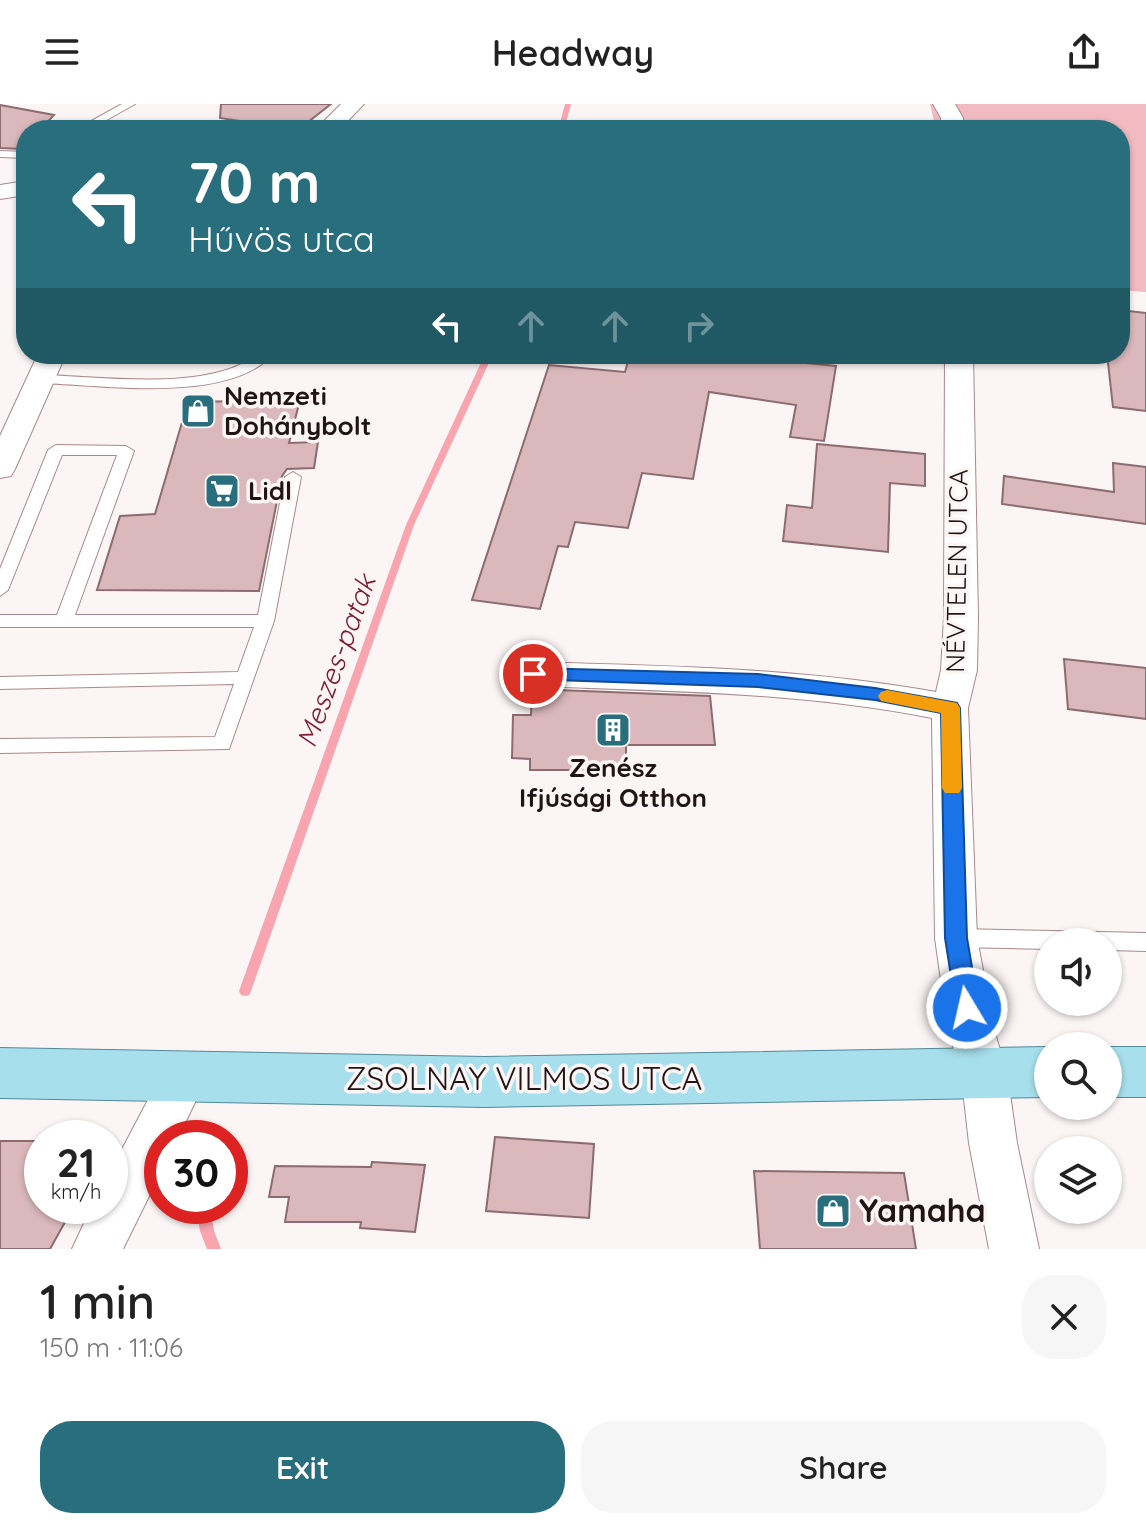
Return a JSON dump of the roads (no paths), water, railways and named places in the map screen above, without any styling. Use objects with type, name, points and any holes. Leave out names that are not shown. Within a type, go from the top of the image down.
[{"type":"main road","name":"ZSOLNAY VILMOS UTCA","points":[[0,1073],[485,1082],[1034,1072]]},
{"type":"main road","points":[[1122,1072],[1146,1072]]},
{"type":"street","points":[[336,120],[353,104]]},
{"type":"street","name":"NÉVTELEN UTCA","points":[[959,364],[961,618],[959,670],[950,708],[956,938],[971,1030],[984,1073],[993,1143],[1014,1249]]},
{"type":"street","points":[[0,469],[47,366]]},
{"type":"street","points":[[533,674],[758,681],[875,694],[950,708]]},
{"type":"street","points":[[97,1249],[184,1077]]},
{"type":"lane","points":[[100,120],[130,104]]},
{"type":"lane","points":[[47,366],[184,380],[225,375],[252,364]]},
{"type":"lane","points":[[0,590],[56,450],[126,451],[64,621]]},
{"type":"lane","points":[[0,746],[222,744],[265,621],[293,477]]},
{"type":"lane","points":[[1,624],[265,621]]},
{"type":"lane","points":[[0,683],[245,678]]},
{"type":"lane","points":[[956,938],[1146,942]]},
{"type":"waterway","name":"Meszes-patak","points":[[564,120],[568,104]]},
{"type":"waterway","name":"Meszes-patak","points":[[245,991],[410,525],[484,364]]},
{"type":"waterway","name":"Meszes-patak","points":[[206,1224],[214,1249]]},
{"type":"place","name":"Nemzeti Dohánybolt","points":[[198,411]]},
{"type":"place","name":"Lidl","points":[[222,491]]},
{"type":"place","name":"Zenész Ifjúsági Otthon","points":[[613,730]]},
{"type":"place","name":"Yamaha","points":[[833,1211]]}]
